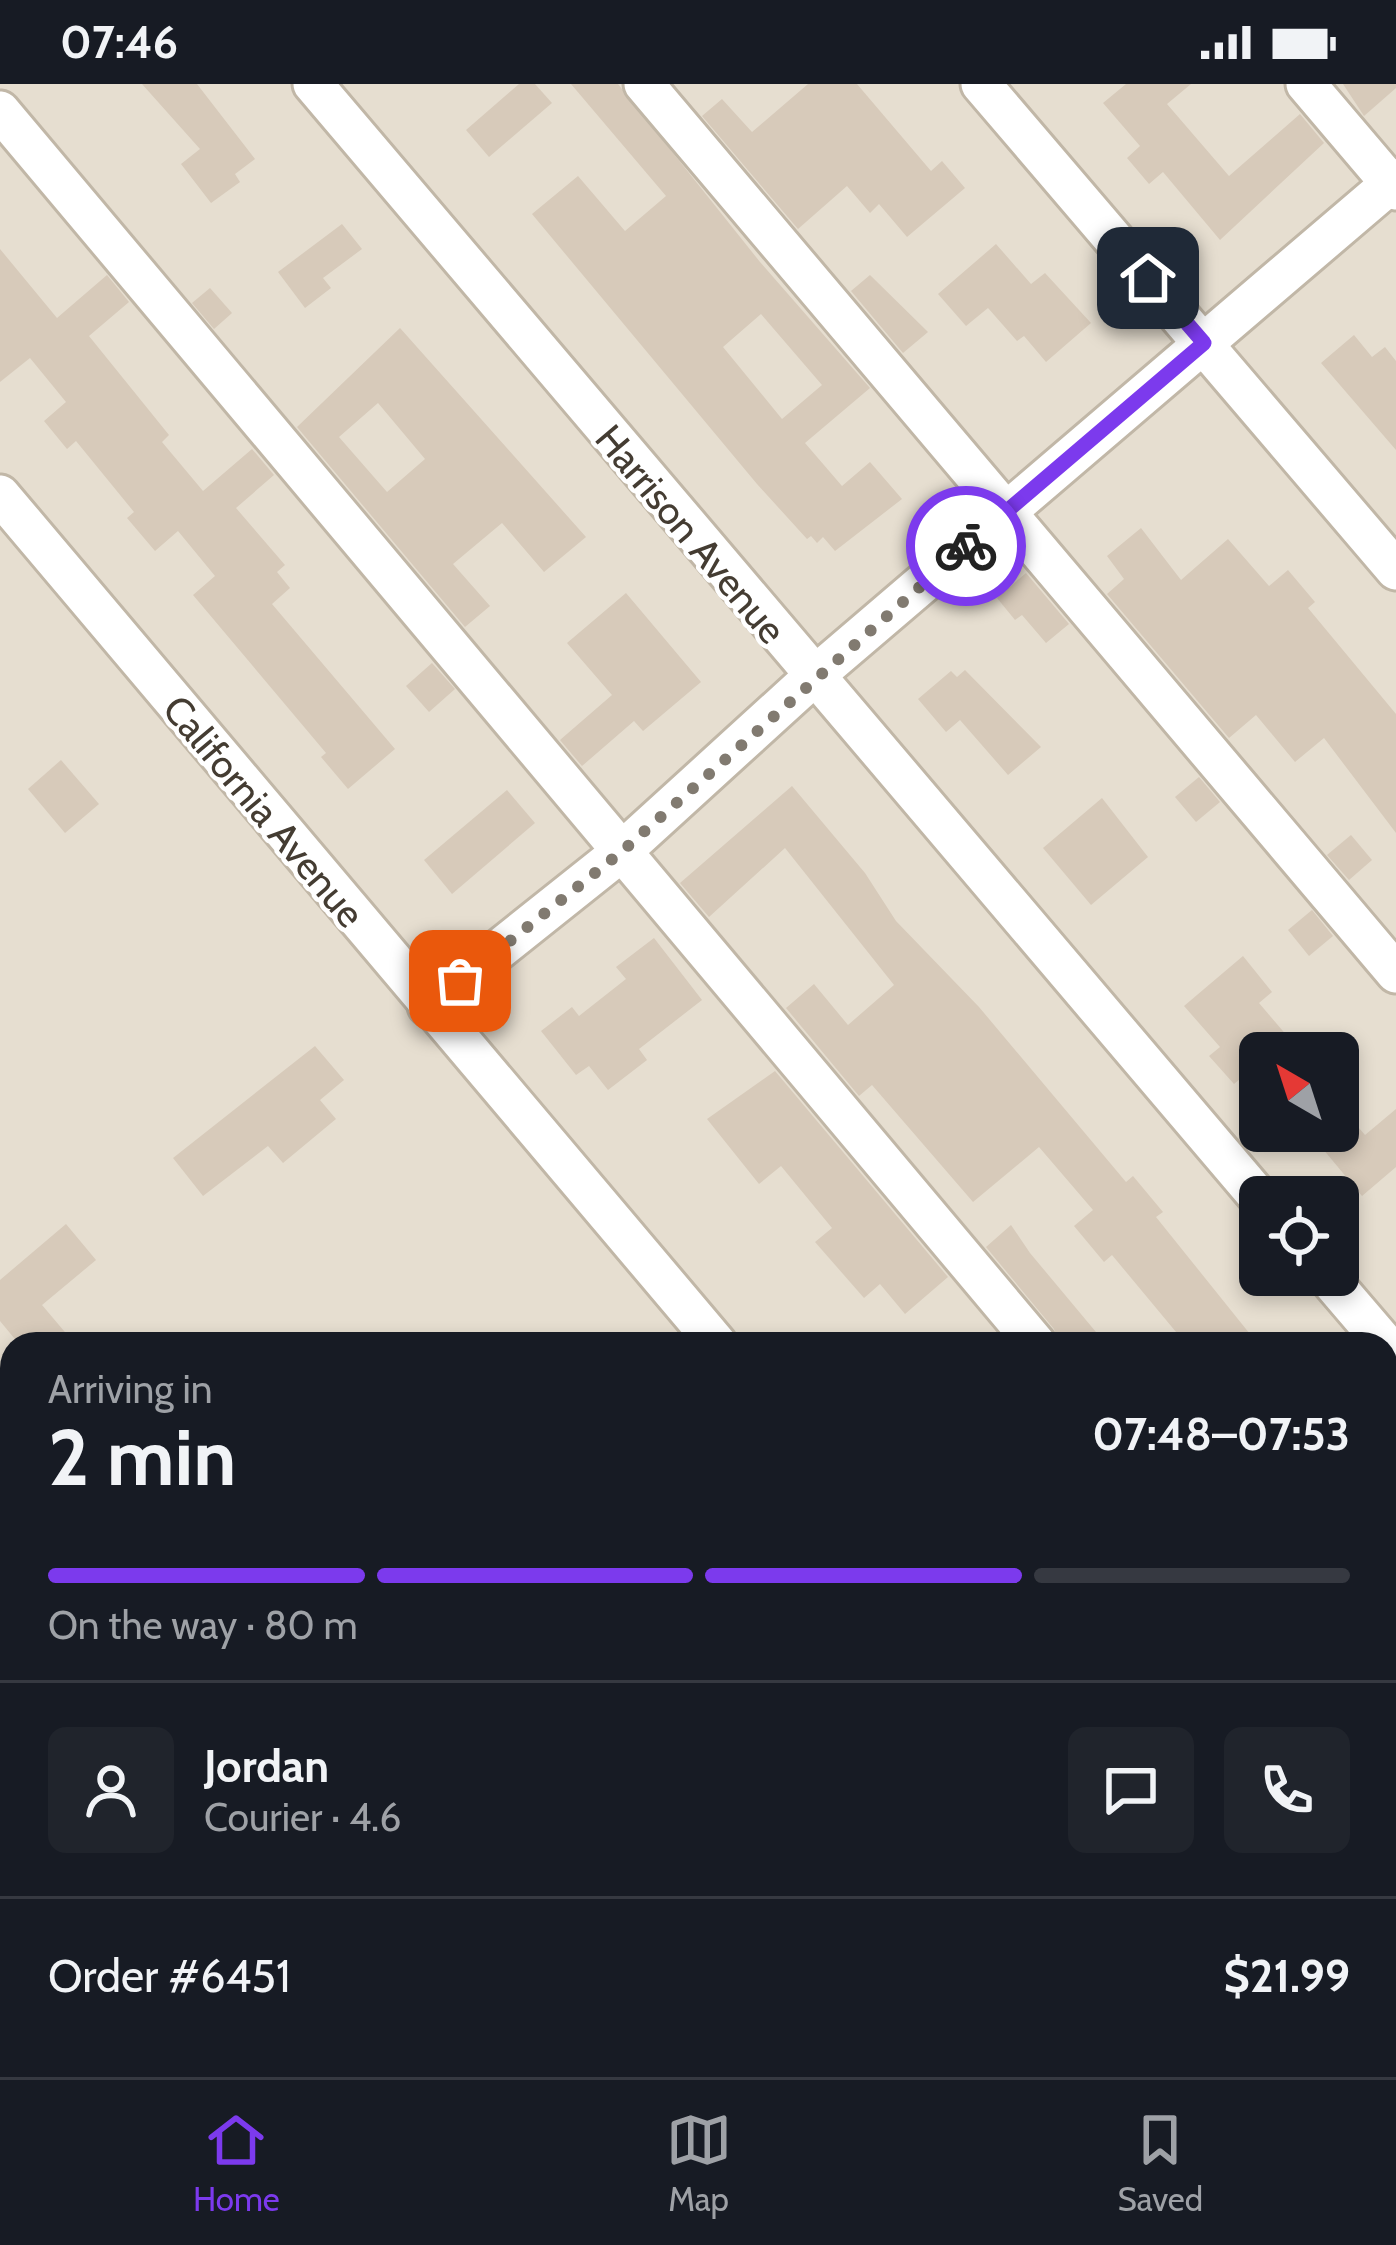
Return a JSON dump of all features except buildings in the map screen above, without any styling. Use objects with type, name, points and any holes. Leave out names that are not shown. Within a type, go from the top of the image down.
[{"type":"street","name":"Harrison Avenue","points":[[313,84],[812,678],[1241,1176]]},
{"type":"street","points":[[644,84],[1396,973]]},
{"type":"street","points":[[981,84],[1396,570]]},
{"type":"street","points":[[428,1006],[620,853],[812,678],[1394,184],[1306,84]]},
{"type":"street","points":[[0,111],[1026,1332]]},
{"type":"street","name":"California Avenue","points":[[0,495],[707,1332]]},
{"type":"street","points":[[1344,1296],[1375,1332]]},
{"type":"shaded area","points":[[0,84],[1396,84],[1396,1332],[0,1332]]},
{"type":"way so far","points":[[460,981],[620,853],[966,546]]},
{"type":"route","points":[[966,546],[1204,343],[1148,278]]}]
